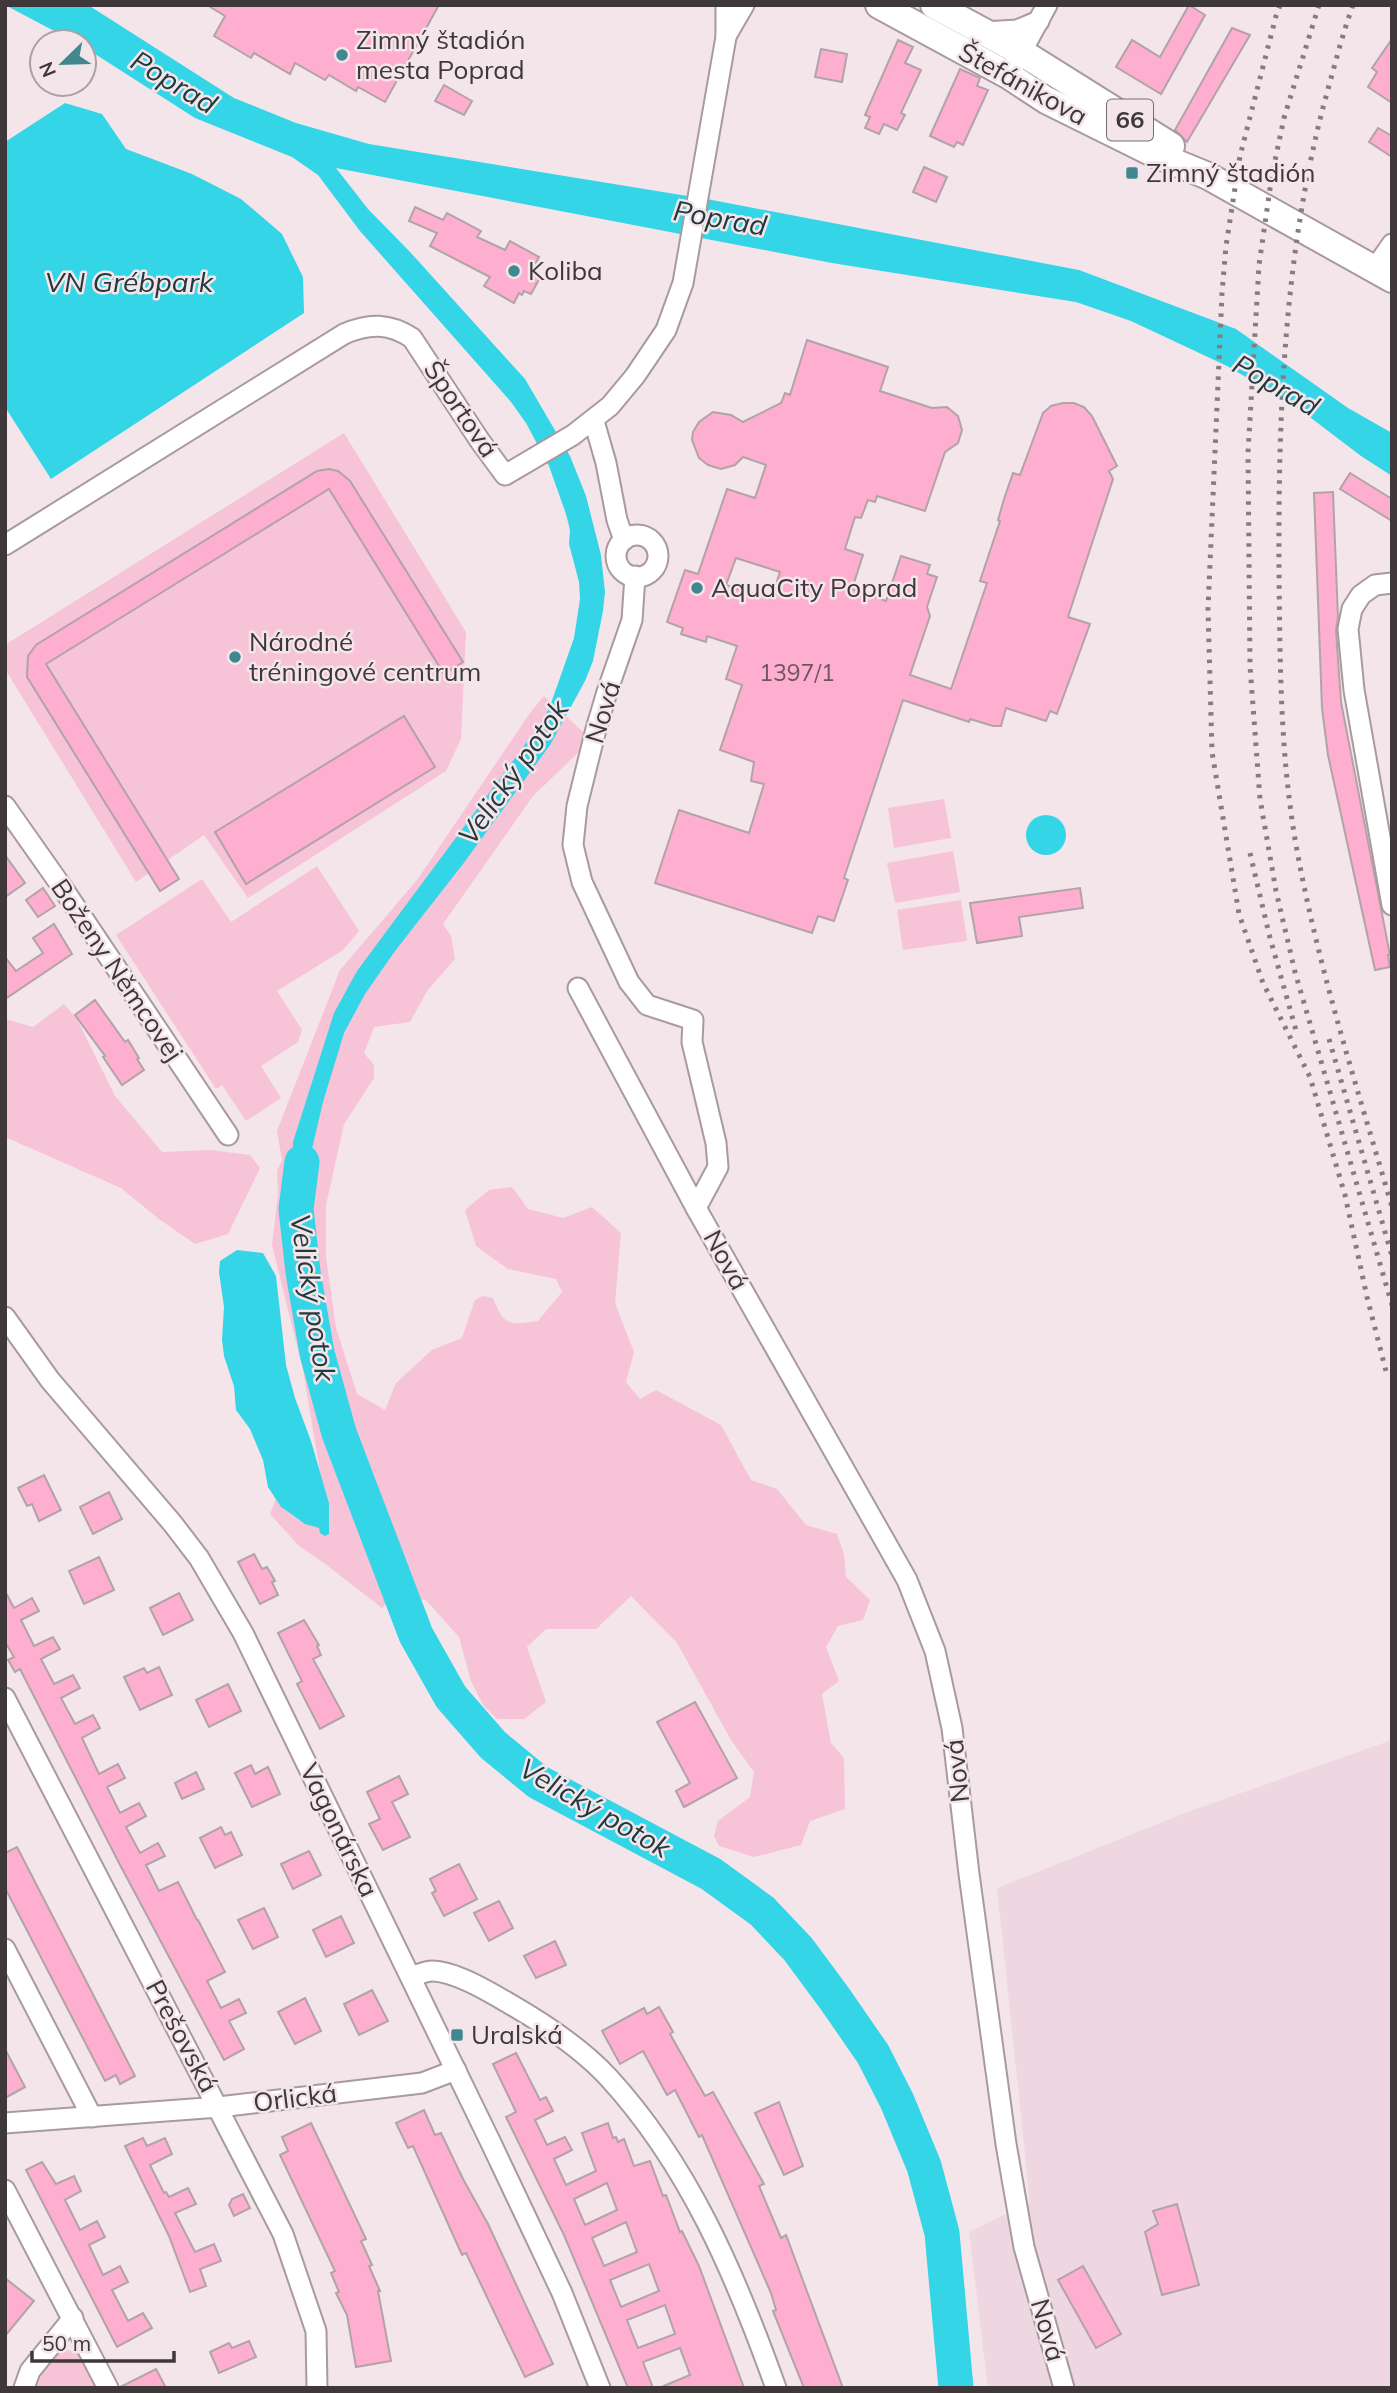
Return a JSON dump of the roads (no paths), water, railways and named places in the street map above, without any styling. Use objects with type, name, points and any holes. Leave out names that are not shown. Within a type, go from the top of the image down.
[{"type":"main road","name":"Štefánikova","points":[[879,5],[1014,64],[1049,70],[1162,140],[1208,176]]},
{"type":"main road","name":"Štefánikova","points":[[934,5],[984,32],[1046,100],[1157,155],[1208,176],[1383,275]]},
{"type":"street","points":[[726,5],[726,37]]},
{"type":"street","points":[[726,37],[744,5]]},
{"type":"street","points":[[1014,64],[1043,13]]},
{"type":"street","points":[[984,32],[1017,30],[1043,13]]},
{"type":"street","points":[[1043,13],[1040,48],[1049,70]]},
{"type":"street","name":"Športová","points":[[5,545],[344,334],[372,325],[400,331],[412,338],[506,475],[594,421],[622,394],[659,342],[678,302],[726,37]]},
{"type":"street","points":[[1383,275],[1392,244]]},
{"type":"street","points":[[594,421],[624,540]]},
{"type":"street","points":[[631,536],[644,536],[655,545],[658,558],[647,574],[635,576],[623,571],[617,559],[617,552],[624,540],[631,536]]},
{"type":"street","name":"Nová","points":[[635,576],[632,620],[596,729],[577,806],[573,845],[582,882],[629,982],[647,1005],[693,1020],[692,1042],[716,1143],[718,1167],[696,1208]]},
{"type":"street","points":[[1392,583],[1374,585],[1361,595],[1352,609],[1348,629],[1354,690],[1392,905]]},
{"type":"street","name":"Boženy Němcovej","points":[[5,806],[228,1135]]},
{"type":"street","name":"Nová","points":[[578,988],[696,1208],[907,1580],[935,1651],[953,1728],[969,1874],[1006,2144],[1024,2247],[1064,2388]]},
{"type":"street","name":"Vagonárska","points":[[5,1317],[50,1380],[200,1558],[220,1591],[412,1976],[562,2293],[600,2388]]},
{"type":"street","name":"Prešovská","points":[[5,1698],[283,2234],[316,2331],[317,2388]]},
{"type":"street","points":[[5,1949],[92,2117]]},
{"type":"street","points":[[412,1976],[432,1971],[490,1993],[536,2019],[606,2075],[643,2120],[682,2175],[722,2253],[776,2388]]},
{"type":"street","name":"Orlická","points":[[5,2123],[219,2107],[422,2083],[456,2070]]},
{"type":"street","points":[[5,2190],[108,2388]]},
{"type":"street","points":[[24,2388],[30,2371],[73,2318]]},
{"type":"water","name":"Poprad","points":[[5,5],[88,5],[234,98],[296,123],[369,144],[712,200],[1079,270],[1236,329],[1348,408],[1392,433],[1392,476],[1294,405],[1227,366],[1131,321],[1076,302],[832,263],[336,168],[368,209],[525,379],[570,456],[586,496],[601,555],[605,592],[593,661],[550,745],[395,951],[365,994],[344,1033],[311,1153],[308,1208],[292,1208],[293,1142],[334,1013],[357,971],[549,709],[574,638],[580,599],[579,582],[569,544],[570,530],[549,466],[526,423],[511,402],[360,231],[318,175],[292,157],[195,118],[98,56],[98,28],[49,28]]},
{"type":"water","name":"VN Grébpark","points":[[65,103],[102,114],[126,149],[192,174],[241,199],[282,234],[303,277],[304,313],[51,479],[5,407],[5,142]]},
{"type":"water","points":[[1046,815],[1054,816],[1060,821],[1065,827],[1065,843],[1060,849],[1054,854],[1046,855],[1038,854],[1032,849],[1027,843],[1026,835],[1027,827],[1032,821],[1038,816]]},
{"type":"water","points":[[237,1250],[263,1253],[276,1276],[286,1365],[329,1503],[329,1534],[325,1536],[320,1533],[319,1528],[305,1524],[281,1507],[268,1487],[263,1460],[250,1429],[236,1410],[234,1386],[224,1356],[222,1340],[224,1307],[219,1272],[220,1261]]},
{"type":"waterway","name":"Velický potok","points":[[302,1162],[296,1209],[303,1272],[317,1353],[339,1433],[416,1635],[451,1697],[493,1745],[538,1782],[711,1874],[762,1911],[798,1949],[835,1999],[873,2054],[897,2101],[924,2166],[942,2233],[956,2388]]},
{"type":"railway","points":[[1280,5],[1240,156],[1226,246],[1208,609],[1212,752],[1239,914],[1263,983],[1310,1077],[1345,1195],[1387,1375]]},
{"type":"railway","points":[[1319,5],[1284,118],[1272,175],[1259,265],[1248,453],[1250,666],[1260,799],[1276,891],[1295,972],[1392,1305]]},
{"type":"railway","points":[[1353,5],[1315,141],[1303,201],[1287,323],[1280,446],[1281,673],[1287,776],[1305,891],[1339,1027],[1392,1207]]},
{"type":"railway","points":[[1250,853],[1297,1034]]},
{"type":"railway","points":[[1329,1039],[1392,1256]]},
{"type":"place","name":"Zimný štadión mesta Poprad","points":[[342,55]]},
{"type":"place","name":"Zimný štadión","points":[[1132,173]]},
{"type":"place","name":"Koliba","points":[[514,271]]},
{"type":"place","name":"AquaCity Poprad","points":[[697,588]]},
{"type":"place","name":"Národné tréningové centrum","points":[[235,657]]},
{"type":"place","name":"Uralská","points":[[457,2035]]}]
